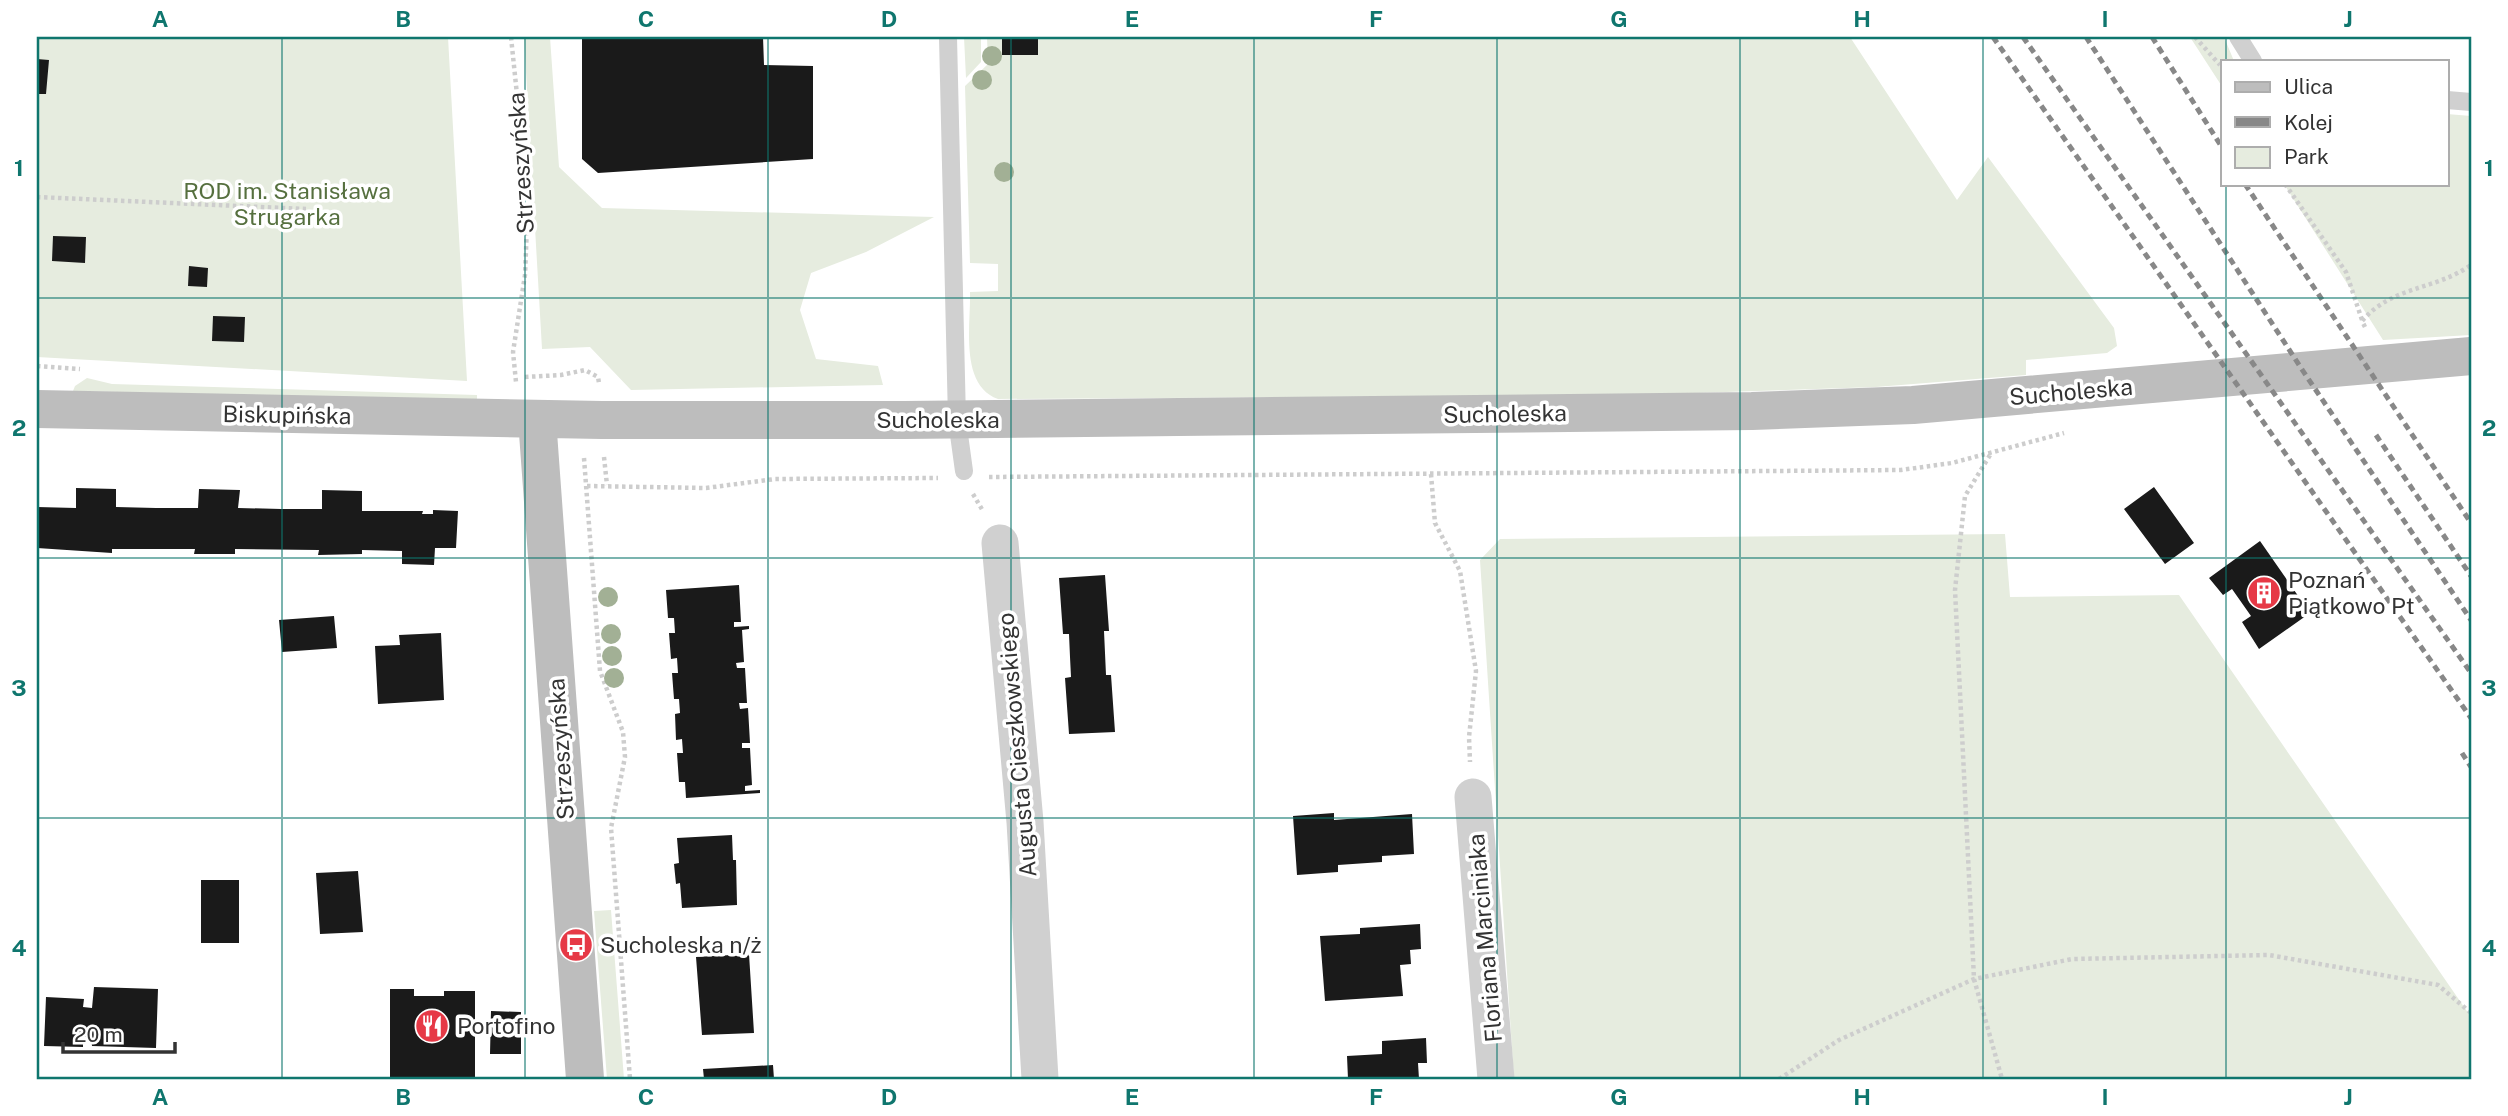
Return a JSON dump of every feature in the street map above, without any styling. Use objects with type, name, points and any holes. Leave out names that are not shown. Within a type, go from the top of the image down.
[{"type":"street","name":"Sucholeska","points":[[537,419],[957,420],[1850,408],[2471,356]]},
{"type":"street","name":"Biskupińska","points":[[37,409],[537,419]]},
{"type":"street","name":"Strzeszyńska","points":[[537,419],[585,1079]]},
{"type":"street","name":"Augusta Cieszkowskiego","points":[[1000,543],[1025,822],[1040,1079]]},
{"type":"street","name":"Floriana Marciniaka","points":[[1473,797],[1496,1079]]},
{"type":"lane","points":[[948,37],[957,420],[965,474]]},
{"type":"lane","points":[[2238,37],[2252,60]]},
{"type":"lane","points":[[2448,100],[2471,102]]},
{"type":"path","name":"Strzeszyńska","points":[[511,37],[528,201],[525,275],[513,352],[515,372]]},
{"type":"path","points":[[2195,37],[2221,67]]},
{"type":"path","points":[[2286,186],[2346,272],[2362,321],[2385,364]]},
{"type":"path","points":[[37,197],[306,209]]},
{"type":"path","points":[[2362,321],[2376,305],[2390,297],[2426,287],[2471,265]]},
{"type":"path","points":[[587,486],[607,485],[628,489],[706,488],[775,480],[965,474],[1900,470],[1952,463],[1991,454],[2073,430]]},
{"type":"path","points":[[584,452],[600,671],[623,732],[625,757],[611,828],[630,1079]]},
{"type":"path","points":[[604,452],[607,485]]},
{"type":"path","points":[[1991,454],[1965,496],[1955,590],[1974,979],[2002,1079]]},
{"type":"path","points":[[965,474],[1000,543]]},
{"type":"path","points":[[1431,474],[1435,523],[1460,571],[1476,671],[1469,737],[1473,797]]},
{"type":"path","points":[[1779,1079],[1839,1040],[1974,979],[2072,959],[2269,955],[2438,985],[2471,1013]]},
{"type":"green space","name":"ROD im. Stanisława Strugarka","points":[[37,37],[448,37],[467,381],[37,357]]},
{"type":"green space","points":[[524,37],[550,37],[559,167],[602,208],[934,217],[866,252],[811,273],[800,310],[816,359],[878,366],[883,385],[631,390],[590,347],[542,349]]},
{"type":"green space","points":[[964,37],[981,37],[981,62],[966,78]]},
{"type":"green space","points":[[987,37],[1850,37],[1957,200],[1988,157],[2114,328],[2117,346],[2107,353],[2026,360],[2026,375],[1876,387],[1633,395],[998,399],[986,392],[977,381],[972,367],[969,336],[970,292],[998,291],[998,264],[970,263],[965,86],[988,64]]},
{"type":"green space","points":[[2190,37],[2224,37],[2234,60],[2221,60],[2221,85]]},
{"type":"green space","points":[[2448,114],[2471,116],[2471,335],[2383,340],[2285,186],[2448,186]]},
{"type":"green space","points":[[87,378],[112,384],[477,395],[477,400],[73,391],[75,386]]},
{"type":"green space","points":[[2005,534],[2010,597],[2179,595],[2471,1017],[2471,1079],[1514,1079],[1480,560],[1500,539]]},
{"type":"green space","points":[[611,910],[624,1079],[607,1079],[594,911]]},
{"type":"building","points":[[582,37],[763,37],[764,65],[813,66],[813,159],[598,173],[582,159]]},
{"type":"building","points":[[1002,37],[1038,37],[1038,55],[1002,55]]},
{"type":"building","points":[[37,59],[49,60],[46,94],[37,94]]},
{"type":"building","points":[[53,236],[86,237],[85,263],[52,261]]},
{"type":"building","points":[[189,266],[208,268],[207,287],[188,286]]},
{"type":"building","points":[[213,316],[245,317],[244,342],[212,341]]},
{"type":"building","points":[[2154,487],[2194,543],[2165,564],[2124,509]]},
{"type":"building","points":[[76,488],[116,489],[116,507],[156,508],[198,508],[199,489],[240,490],[238,508],[281,509],[322,509],[322,490],[362,491],[362,511],[423,511],[422,514],[433,514],[433,510],[458,511],[456,548],[435,548],[434,565],[402,564],[402,551],[362,550],[362,554],[318,555],[319,550],[235,549],[235,554],[194,554],[195,549],[112,549],[112,553],[37,548],[37,507],[76,508]]},
{"type":"building","name":"Poznań Piątkowo Pt","points":[[2260,541],[2310,613],[2259,649],[2242,622],[2251,616],[2232,589],[2223,595],[2209,578]]},
{"type":"building","points":[[1105,575],[1109,631],[1104,631],[1106,675],[1111,675],[1115,732],[1069,734],[1065,678],[1071,677],[1069,634],[1063,634],[1059,578]]},
{"type":"building","points":[[739,585],[741,622],[734,622],[734,627],[749,626],[749,629],[742,630],[744,662],[736,663],[737,668],[745,668],[747,703],[739,703],[740,709],[748,708],[750,743],[742,743],[742,748],[750,748],[752,785],[745,786],[745,791],[760,790],[760,793],[686,798],[685,782],[679,782],[677,753],[683,753],[682,739],[676,740],[675,714],[680,713],[679,699],[674,699],[672,673],[678,673],[677,658],[671,659],[669,633],[675,633],[674,618],[668,618],[666,590]]},
{"type":"building","points":[[334,616],[337,648],[282,652],[279,620]]},
{"type":"building","points":[[441,633],[444,700],[378,704],[375,646],[400,645],[399,635]]},
{"type":"building","points":[[1334,813],[1334,820],[1412,814],[1414,854],[1382,856],[1382,862],[1338,865],[1338,872],[1297,875],[1293,816]]},
{"type":"building","points":[[732,835],[733,860],[736,860],[737,905],[682,908],[680,883],[676,884],[674,864],[679,863],[677,838]]},
{"type":"building","points":[[358,871],[363,932],[320,934],[316,873]]},
{"type":"building","points":[[201,880],[239,880],[239,943],[201,943]]},
{"type":"building","points":[[1420,924],[1421,949],[1410,950],[1411,964],[1400,965],[1403,996],[1325,1001],[1320,936],[1360,934],[1360,928]]},
{"type":"building","points":[[749,954],[754,1033],[702,1035],[696,957]]},
{"type":"building","points":[[94,987],[158,989],[156,1048],[92,1046],[91,1037],[83,1037],[83,1047],[44,1046],[46,997],[84,999],[83,1007],[92,1008]]},
{"type":"building","name":"Portofino","points":[[390,989],[414,989],[414,996],[444,996],[444,991],[475,991],[475,1079],[390,1079]]},
{"type":"building","points":[[491,1011],[521,1012],[521,1054],[490,1054]]},
{"type":"building","points":[[1426,1038],[1427,1063],[1418,1063],[1419,1079],[1348,1079],[1347,1056],[1382,1054],[1382,1041]]},
{"type":"building","points":[[773,1065],[774,1079],[704,1079],[703,1069]]},
{"type":"railway","points":[[1993,37],[2471,718]]},
{"type":"railway","points":[[2023,37],[2471,673]]},
{"type":"railway","points":[[2086,37],[2303,371],[2471,620]]},
{"type":"railway","points":[[2152,37],[2221,146]]},
{"type":"railway","points":[[2246,186],[2471,523]]},
{"type":"railway","points":[[2376,435],[2471,576]]},
{"type":"railway","points":[[2462,753],[2471,767]]},
{"type":"place","name":"Poznań Piątkowo Pt","points":[[2264,593]]},
{"type":"place","name":"Sucholeska n/ż","points":[[576,945]]},
{"type":"place","name":"Portofino","points":[[432,1026]]}]
